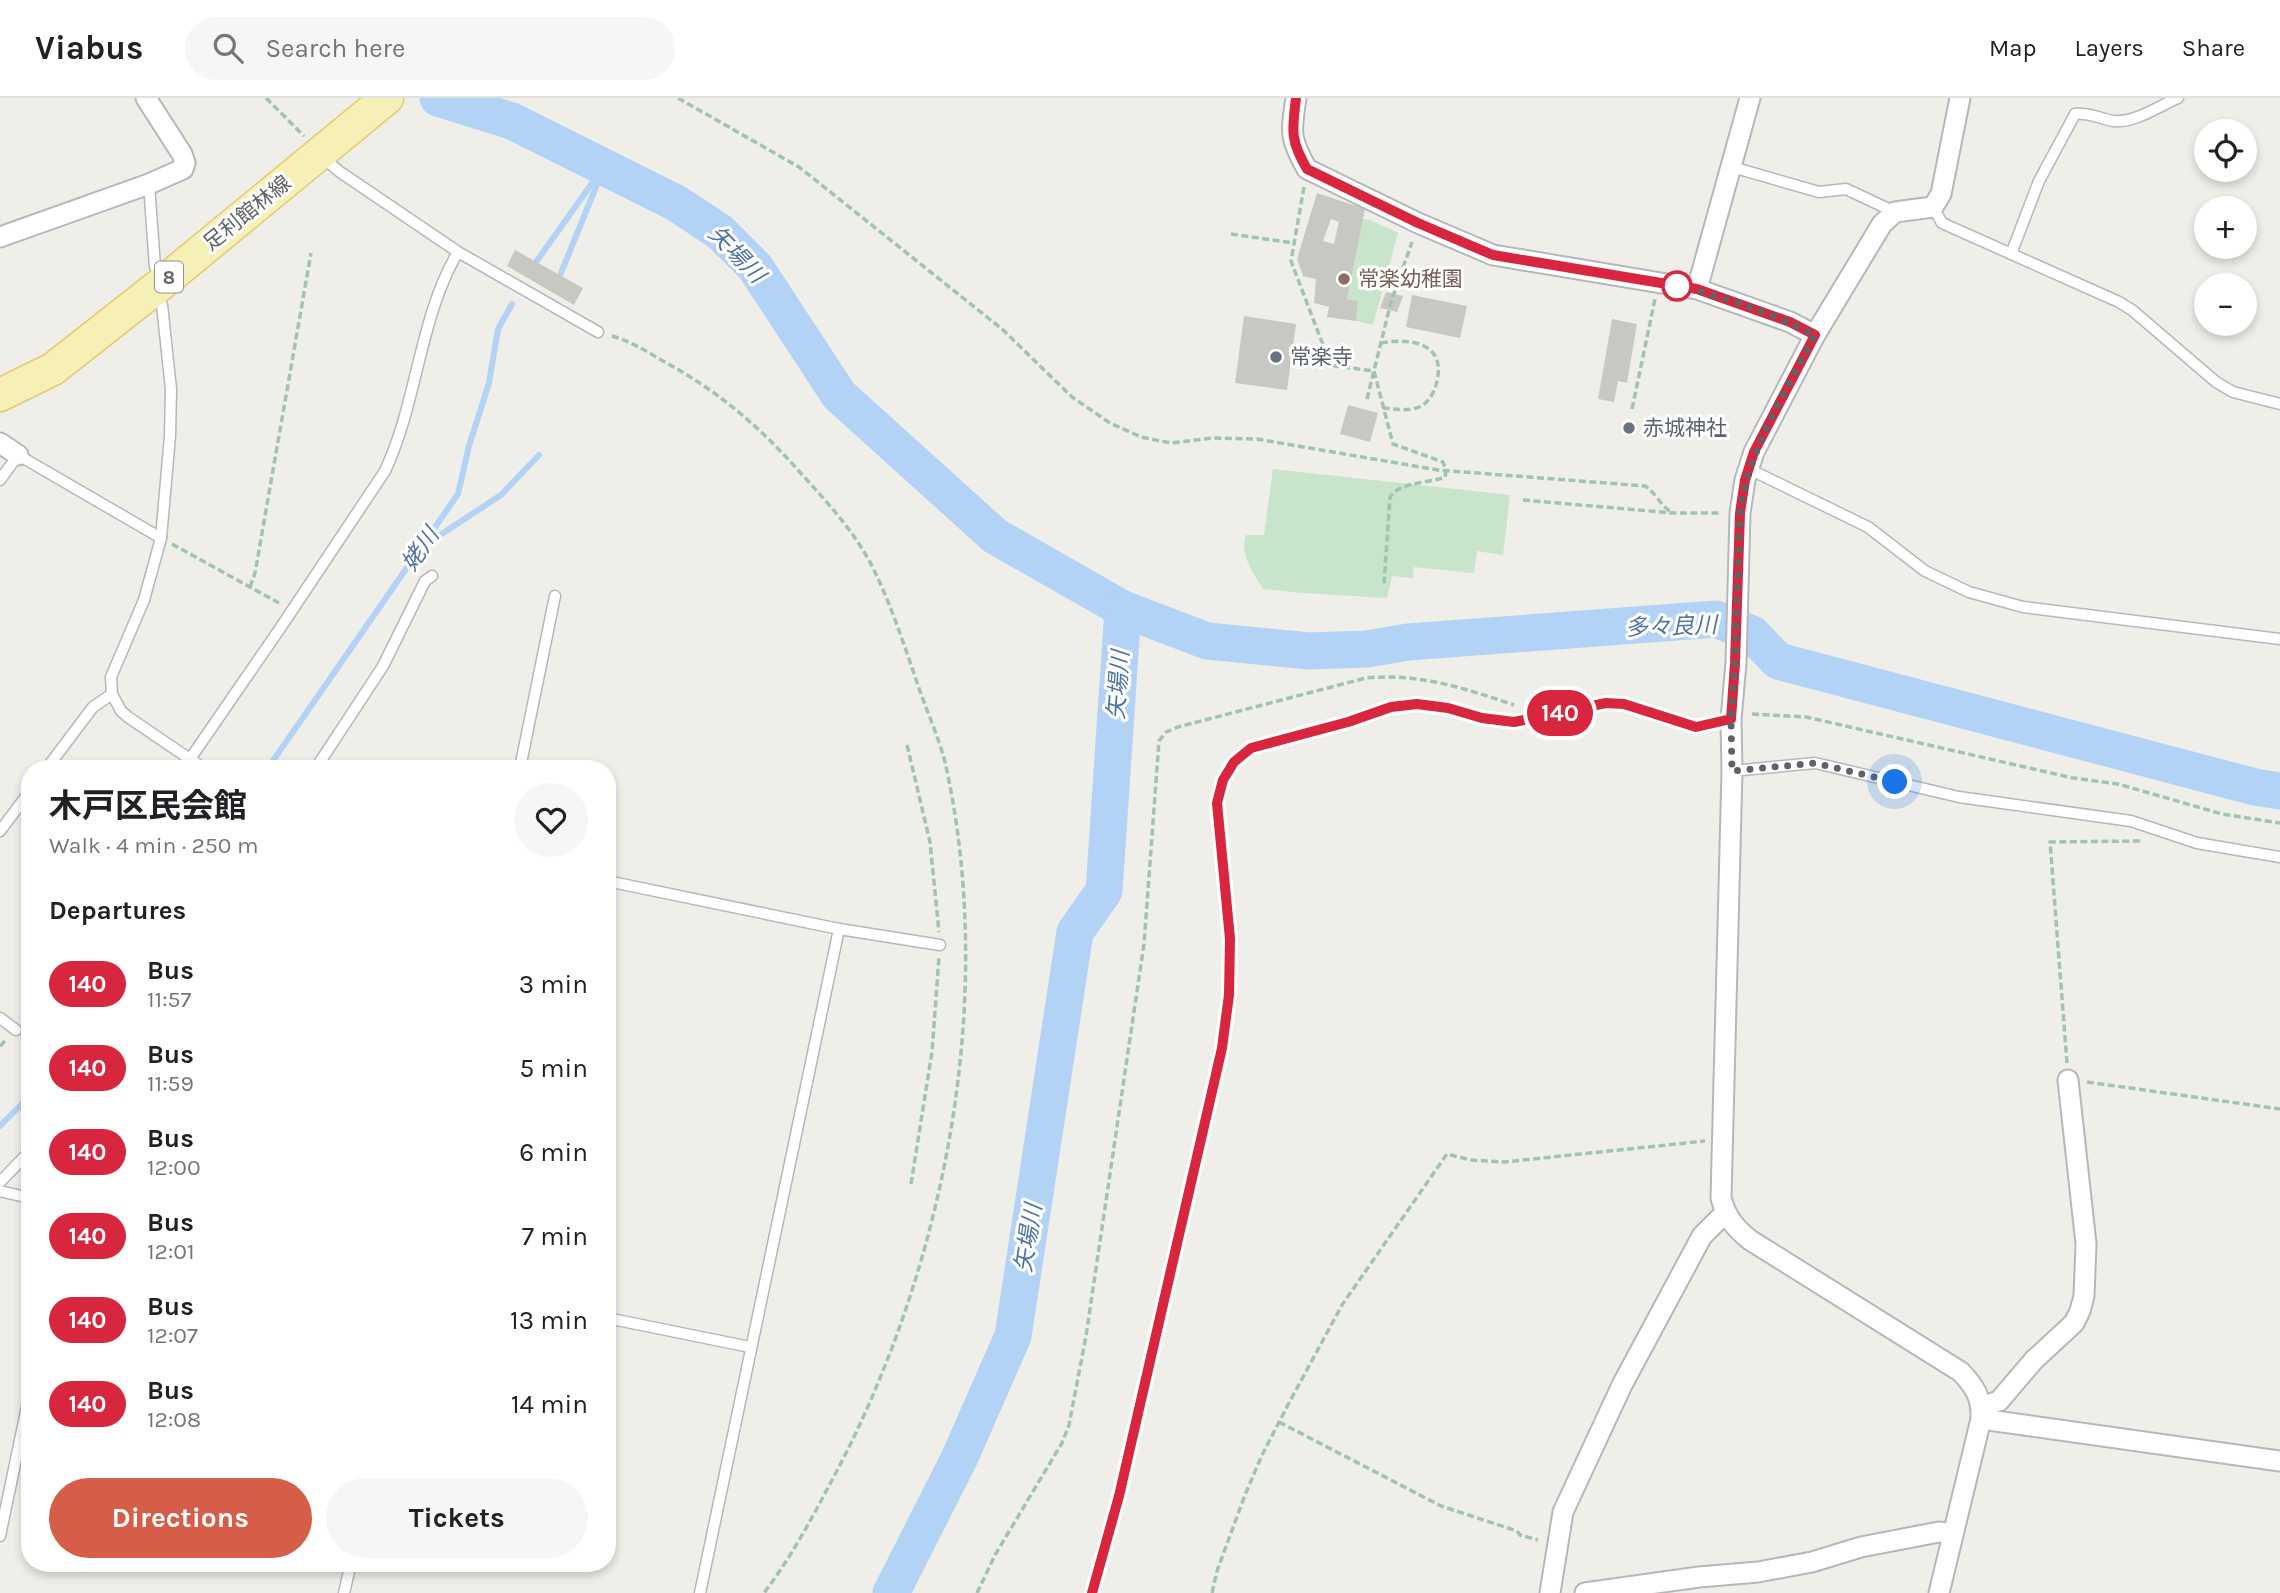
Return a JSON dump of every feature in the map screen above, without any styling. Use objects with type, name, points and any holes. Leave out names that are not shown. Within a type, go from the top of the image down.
[{"type":"main road","name":"足利館林線","points":[[0,395],[53,369],[319,148],[387,98]]},
{"type":"street","points":[[0,237],[176,174],[183,169],[185,163],[146,98]]},
{"type":"street","points":[[1296,98],[1292,132],[1297,153],[1307,169],[1418,223],[1493,255],[1697,289],[1790,322],[1815,335]]},
{"type":"street","points":[[1697,289],[1750,98]]},
{"type":"street","points":[[1939,1593],[1981,1413],[1976,1388],[1961,1373],[1750,1240],[1736,1228],[1725,1213],[1721,1198],[1732,714],[1740,513],[1749,469],[1754,452],[1815,335],[1882,223],[1895,212],[1933,207],[1941,194],[1960,98]]},
{"type":"street","points":[[0,443],[18,455]]},
{"type":"street","points":[[1981,1413],[1999,1401],[2034,1360],[2074,1323],[2082,1304],[2086,1244],[2068,1080]]},
{"type":"street","points":[[1556,1592],[1558,1544],[1563,1512],[1622,1385],[1702,1236],[1725,1213]]},
{"type":"street","points":[[1981,1413],[2280,1461]]},
{"type":"street","points":[[1585,1593],[1699,1577],[1758,1572],[1812,1562],[1861,1547],[1939,1532],[1952,1534]]},
{"type":"lane","points":[[2011,254],[2039,181],[2075,114],[2090,114],[2114,121],[2129,120],[2178,98]]},
{"type":"lane","points":[[319,148],[336,169],[458,252],[598,332]]},
{"type":"lane","points":[[1732,167],[1819,192],[1846,189],[1895,212]]},
{"type":"lane","points":[[149,184],[155,267]]},
{"type":"lane","points":[[1933,207],[1942,223],[2132,310],[2199,369],[2233,392],[2280,404]]},
{"type":"lane","points":[[199,760],[293,610],[385,471],[414,386],[438,289],[458,252]]},
{"type":"lane","points":[[162,305],[171,389],[170,436],[161,538],[144,600],[115,664],[111,677],[112,694],[121,711],[128,717],[191,760]]},
{"type":"lane","points":[[0,480],[18,455],[161,538]]},
{"type":"lane","points":[[1749,469],[1868,527],[1925,571],[1969,593],[2023,607],[2280,639]]},
{"type":"lane","points":[[321,760],[383,666],[425,581],[432,576]]},
{"type":"lane","points":[[522,760],[555,596]]},
{"type":"lane","points":[[53,760],[93,707],[112,694]]},
{"type":"lane","points":[[1092,1593],[1119,1496],[1222,1048],[1229,995],[1230,939],[1217,803],[1223,780],[1234,762],[1251,748],[1348,722],[1391,707],[1417,704],[1514,722],[1606,703],[1624,704],[1696,727],[1732,714]]},
{"type":"lane","points":[[1732,771],[1815,763],[1959,797],[2131,821],[2197,844],[2280,857]]},
{"type":"lane","points":[[0,831],[21,804]]},
{"type":"lane","points":[[616,883],[839,929],[940,945]]},
{"type":"lane","points":[[700,1593],[839,929]]},
{"type":"lane","points":[[0,1018],[16,1030]]},
{"type":"lane","points":[[0,1182],[21,1160]]},
{"type":"lane","points":[[0,1191],[21,1196]]},
{"type":"lane","points":[[616,1320],[750,1347]]},
{"type":"lane","points":[[0,1536],[21,1435]]},
{"type":"lane","points":[[344,1593],[349,1572]]},
{"type":"path","points":[[266,98],[319,148]]},
{"type":"path","points":[[678,98],[799,167],[1002,329],[1072,397],[1110,423],[1141,437],[1171,443],[1213,438],[1257,439],[1446,471],[1645,486],[1673,513]]},
{"type":"path","points":[[1307,169],[1291,261],[1331,366]]},
{"type":"path","points":[[1367,398],[1391,302],[1418,223]]},
{"type":"path","points":[[1231,233],[1294,243]]},
{"type":"path","points":[[250,587],[258,560],[311,253]]},
{"type":"path","points":[[1632,409],[1658,284]]},
{"type":"path","points":[[1381,343],[1398,340],[1418,344],[1433,353],[1437,363],[1437,380],[1432,398],[1423,406],[1410,410],[1383,408]]},
{"type":"path","points":[[1291,360],[1374,371]]},
{"type":"path","points":[[1374,371],[1393,444],[1443,462],[1446,471],[1445,477],[1433,482],[1400,487],[1390,497],[1384,584]]},
{"type":"path","points":[[1523,500],[1673,513],[1740,513]]},
{"type":"path","points":[[161,538],[293,610]]},
{"type":"path","points":[[977,1593],[995,1555],[1062,1443],[1069,1425],[1086,1336],[1144,944],[1160,741],[1166,732],[1178,727],[1366,678],[1394,676],[1419,678],[1456,687],[1545,716]]},
{"type":"path","points":[[1732,714],[1806,717],[2073,778],[2118,784],[2222,814],[2280,823]]},
{"type":"path","points":[[907,745],[930,842],[940,945],[932,1052],[911,1184]]},
{"type":"path","points":[[2152,841],[2050,842],[2068,1080],[2280,1109]]},
{"type":"path","points":[[1212,1593],[1217,1571],[1245,1495],[1279,1422],[1342,1305],[1447,1154],[1471,1160],[1504,1163],[1724,1139]]},
{"type":"path","points":[[1279,1422],[1441,1506],[1517,1531],[1520,1535],[1558,1544]]},
{"type":"green space","points":[[1363,219],[1398,233],[1373,325],[1356,321],[1358,301],[1347,299]]},
{"type":"green space","points":[[1273,469],[1510,495],[1503,555],[1477,551],[1474,573],[1414,567],[1413,578],[1392,576],[1387,598],[1263,589],[1248,563],[1245,543],[1246,535],[1264,535]]},
{"type":"building","points":[[1317,193],[1365,209],[1347,299],[1358,301],[1356,321],[1327,317],[1329,307],[1314,303],[1316,279],[1303,276],[1297,259]],"holes":[[[1331,219],[1339,222],[1334,244],[1323,241]]]},
{"type":"building","points":[[515,250],[583,288],[574,305],[507,266]]},
{"type":"building","points":[[1386,292],[1403,296],[1397,312],[1380,308]]},
{"type":"building","points":[[1412,295],[1467,306],[1460,338],[1406,327]]},
{"type":"building","points":[[1244,316],[1296,324],[1287,390],[1235,383]]},
{"type":"building","points":[[1612,319],[1637,324],[1627,383],[1618,381],[1614,402],[1598,399]]},
{"type":"building","points":[[1348,405],[1378,413],[1370,442],[1340,434]]},
{"type":"waterway","name":"多々良川","points":[[438,98],[512,121],[676,203],[720,232],[755,267],[839,395],[995,536],[1123,609],[1207,641],[1309,651],[1367,649],[1408,642],[1716,619],[1752,634],[1778,661],[2255,787],[2280,791]]},
{"type":"waterway","name":"姥川","points":[[536,262],[605,165]]},
{"type":"waterway","points":[[561,273],[600,177]]},
{"type":"waterway","name":"姥川","points":[[274,760],[458,494],[469,446],[489,383],[498,329],[512,304]]},
{"type":"waterway","points":[[428,543],[501,495],[539,455]]},
{"type":"waterway","name":"矢場川","points":[[891,1593],[959,1459],[1013,1336],[1075,932],[1104,891],[1123,609]]},
{"type":"waterway","name":"姥川","points":[[0,1126],[21,1105]]},
{"type":"bus line","name":"140","points":[[1092,1593],[1119,1496],[1170,1283],[1222,1048],[1229,995],[1230,939],[1217,803],[1223,780],[1234,762],[1251,748],[1348,722],[1391,707],[1417,704],[1514,722],[1606,703],[1624,704],[1696,727],[1731,719],[1740,513],[1745,480],[1754,452],[1815,335],[1790,322],[1697,289],[1493,255],[1418,223],[1307,169],[1297,153],[1292,132],[1296,98]]},
{"type":"place","name":"常楽幼稚園","points":[[1344,279]]},
{"type":"place","name":"常楽寺","points":[[1276,357]]},
{"type":"place","name":"赤城神社","points":[[1629,428]]},
{"type":"route","points":[[1677,286],[1697,289],[1790,322],[1815,335],[1754,452],[1745,480],[1740,513],[1731,719],[1732,771],[1815,763],[1895,782]]}]
